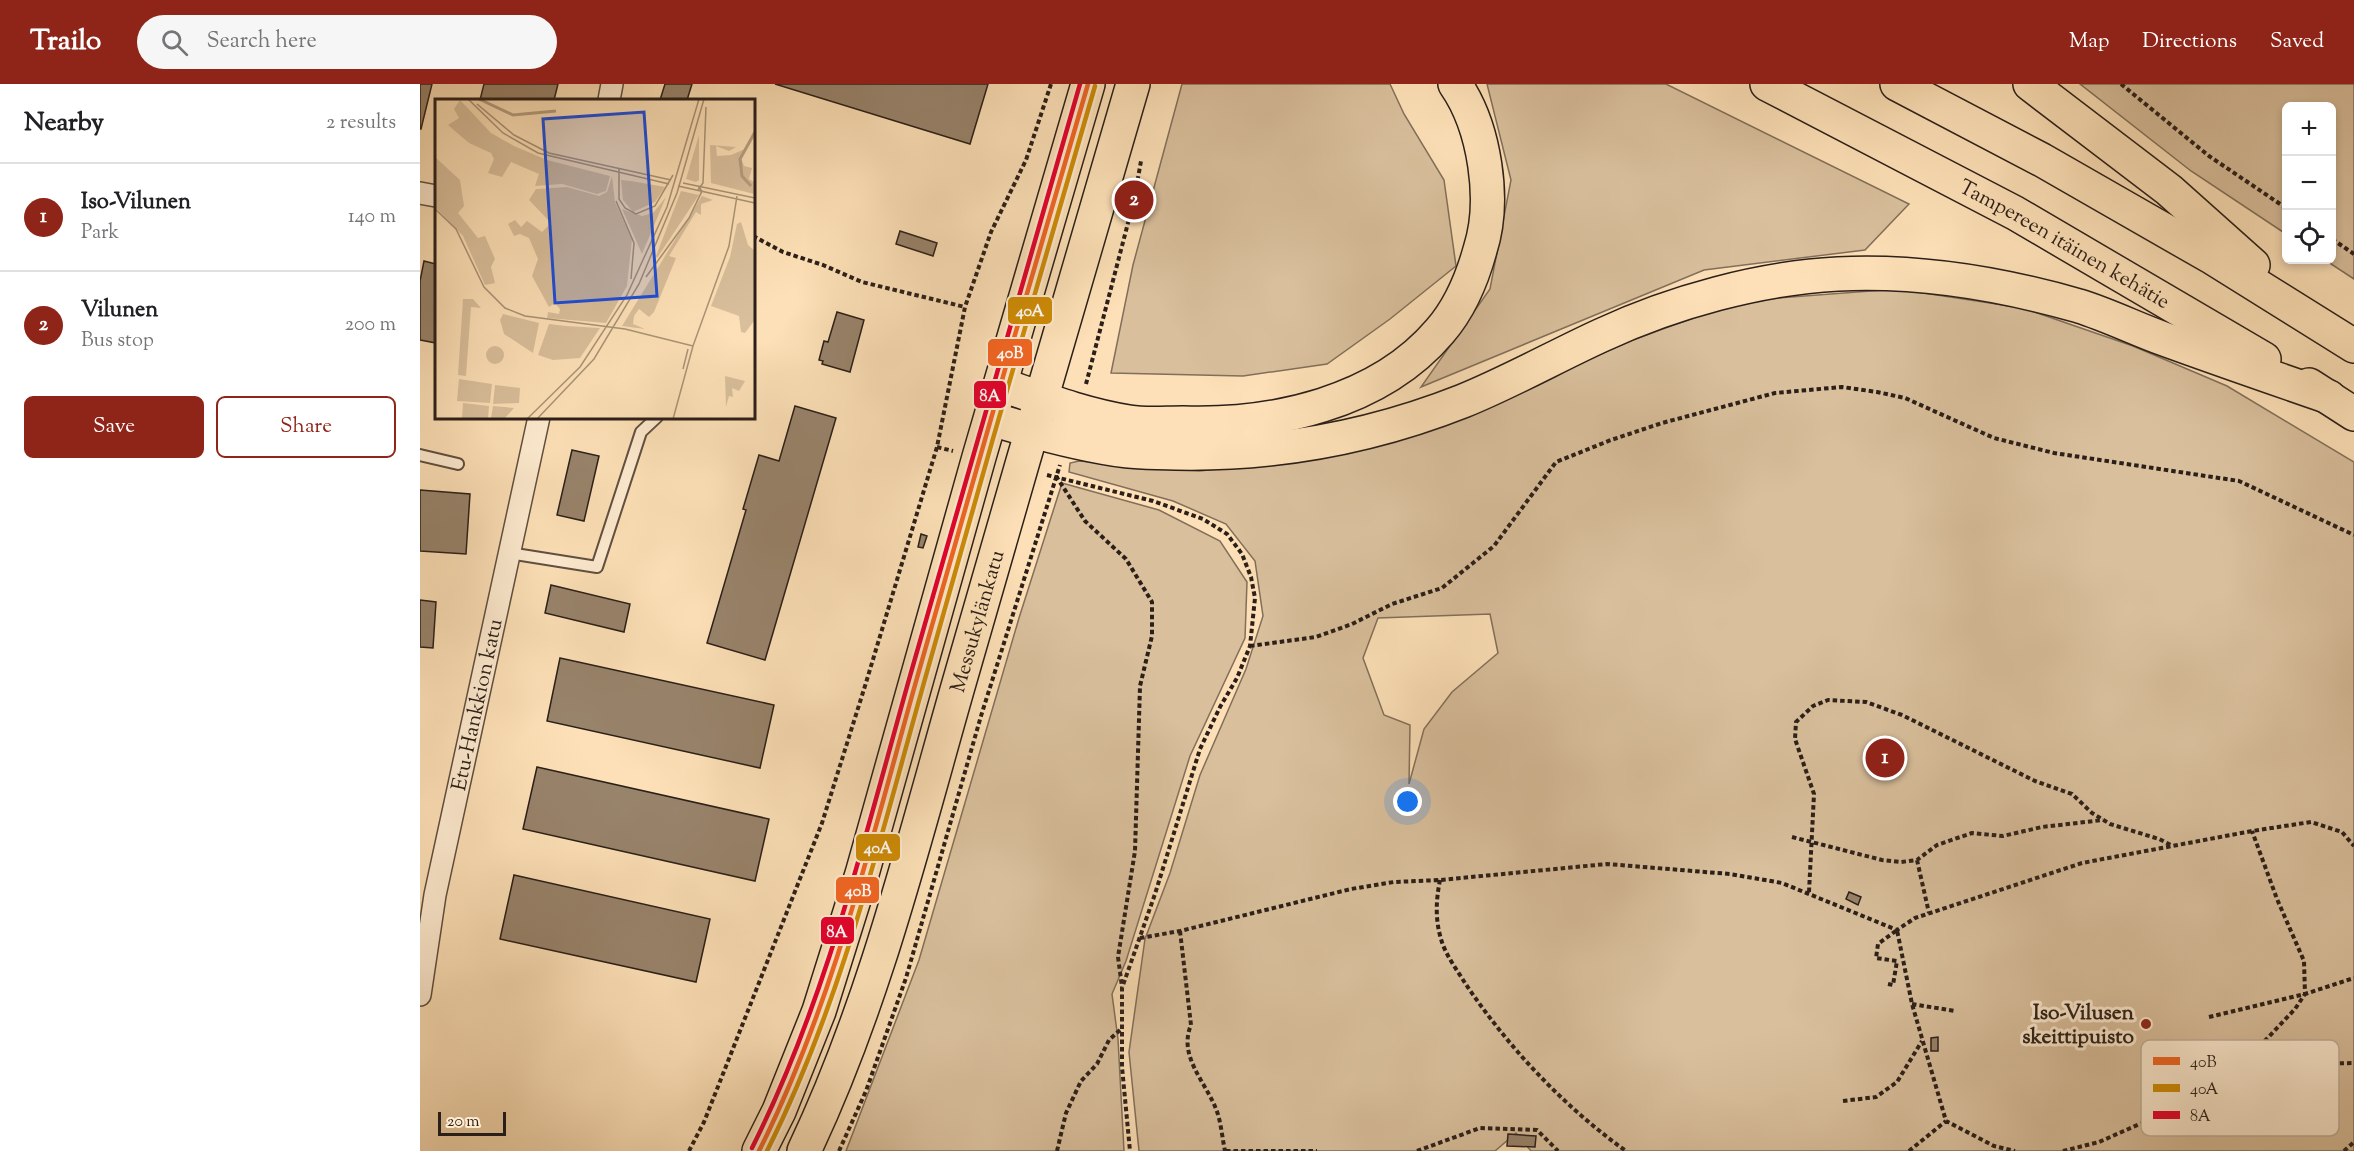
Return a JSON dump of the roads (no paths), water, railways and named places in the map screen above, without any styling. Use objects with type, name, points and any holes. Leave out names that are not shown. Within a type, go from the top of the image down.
[{"type":"main road","name":"Messukylänkatu","points":[[759,1151],[779,1111],[823,999],[862,874],[979,458],[1088,84]]},
{"type":"main road","name":"Messukylänkatu","points":[[804,1151],[858,1021],[897,899],[1040,398],[1133,84]]},
{"type":"main road","points":[[1002,385],[1079,410],[1130,422],[1223,424],[1267,419],[1312,408],[1353,394],[1389,376],[1416,356],[1440,331],[1461,301],[1483,241],[1486,178],[1481,147],[1471,116],[1455,84]]},
{"type":"main road","name":"Tampereen itäinen kehätie","points":[[1767,84],[2015,213],[2341,405]]},
{"type":"main road","points":[[1897,84],[2052,165],[2212,258],[2354,346]]},
{"type":"main road","points":[[2030,84],[2169,190],[2314,321]]},
{"type":"main road","points":[[992,418],[1069,442],[1131,452],[1193,453],[1251,451],[1284,447],[1362,433],[1417,418],[1466,400],[1606,333],[1663,310],[1720,294],[1780,281],[1836,274],[1896,273],[2012,290],[2081,307],[2341,405]]},
{"type":"street","points":[[609,99],[612,84]]},
{"type":"street","points":[[420,193],[435,196]]},
{"type":"street","name":"Etu-Hankkion katu","points":[[420,995],[422,960],[435,896],[539,418]]},
{"type":"lane","points":[[509,553],[597,567],[641,432],[656,418]]},
{"type":"lane","points":[[420,455],[458,464]]},
{"type":"place","name":"Vilunen","points":[[1134,200]]},
{"type":"place","name":"Iso-Vilunen","points":[[1885,758]]},
{"type":"place","name":"Iso-Vilusen skeittipuisto","points":[[2146,1024]]}]
